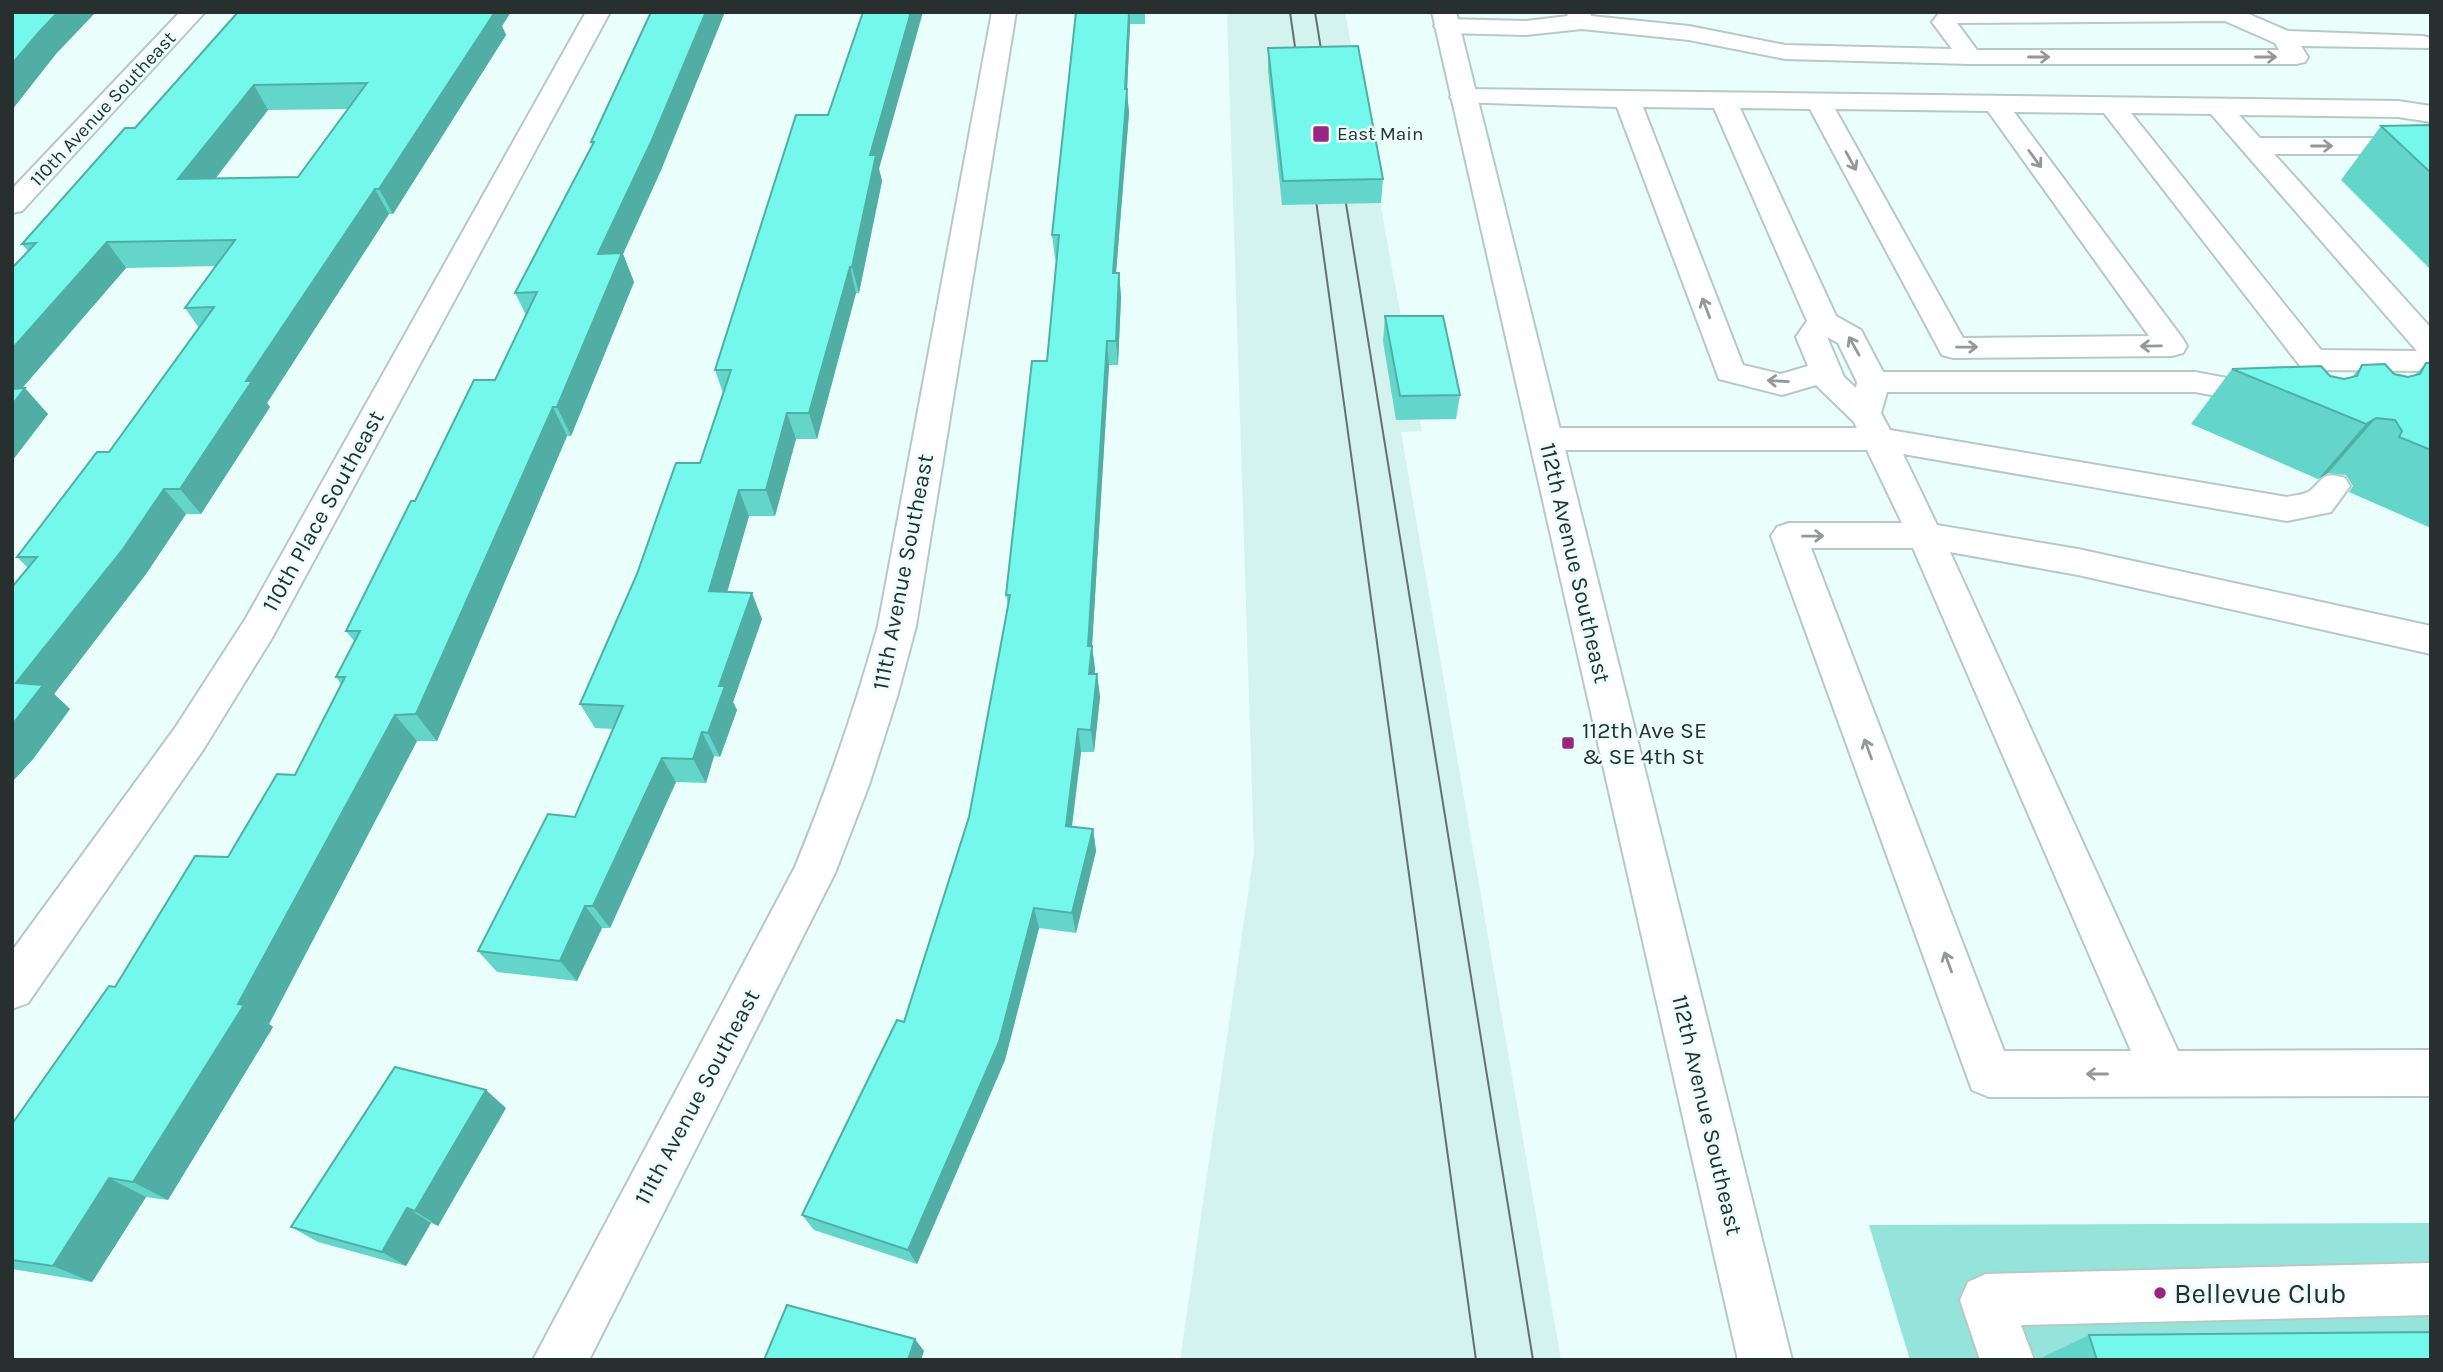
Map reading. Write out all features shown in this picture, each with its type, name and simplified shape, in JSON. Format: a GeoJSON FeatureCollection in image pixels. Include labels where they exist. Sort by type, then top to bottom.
{"type":"FeatureCollection","features":[{"type":"Feature","properties":{"kind":"street","name":"110th Avenue Southeast"},"geometry":{"type":"LineString","coordinates":[[12,205],[193,12]]}},
{"type":"Feature","properties":{"kind":"street","name":"110th Place Southeast"},"geometry":{"type":"LineString","coordinates":[[12,988],[189,739],[259,628],[598,12]]}},
{"type":"Feature","properties":{"kind":"street","name":"111th Avenue Southeast"},"geometry":{"type":"LineString","coordinates":[[561,1360],[814,873],[849,785],[874,710],[897,626],[1004,12]]}},
{"type":"Feature","properties":{"kind":"street"},"geometry":{"type":"LineString","coordinates":[[1970,57],[1944,22],[1949,16],[2226,13],[2284,38],[2427,45]]}},
{"type":"Feature","properties":{"kind":"street"},"geometry":{"type":"LineString","coordinates":[[1445,19],[1526,28],[1580,17],[1684,23],[1785,52],[1970,57],[2296,57],[2284,38]]}},
{"type":"Feature","properties":{"kind":"street"},"geometry":{"type":"LineString","coordinates":[[2381,18],[2427,45]]}},
{"type":"Feature","properties":{"kind":"street","name":"112th Avenue Southeast"},"geometry":{"type":"LineString","coordinates":[[1445,19],[1765,1360]]}},
{"type":"Feature","properties":{"kind":"street"},"geometry":{"type":"LineString","coordinates":[[1463,97],[2398,109],[2431,114]]}},
{"type":"Feature","properties":{"kind":"street"},"geometry":{"type":"LineString","coordinates":[[1627,98],[1730,372],[1782,384],[1825,371]]}},
{"type":"Feature","properties":{"kind":"street"},"geometry":{"type":"LineString","coordinates":[[1723,99],[1823,322],[1850,337],[1873,383],[1872,428]]}},
{"type":"Feature","properties":{"kind":"street"},"geometry":{"type":"LineString","coordinates":[[1818,101],[1953,348],[2172,346],[1995,103]]}},
{"type":"Feature","properties":{"kind":"street"},"geometry":{"type":"LineString","coordinates":[[2111,105],[2336,390]]}},
{"type":"Feature","properties":{"kind":"street"},"geometry":{"type":"LineString","coordinates":[[2218,107],[2431,347]]}},
{"type":"Feature","properties":{"kind":"street"},"geometry":{"type":"LineString","coordinates":[[2398,109],[2431,140]]}},
{"type":"Feature","properties":{"kind":"street"},"geometry":{"type":"LineString","coordinates":[[2254,146],[2431,146]]}},
{"type":"Feature","properties":{"kind":"street"},"geometry":{"type":"LineString","coordinates":[[1823,322],[1811,337],[1830,383],[1872,428],[1924,535],[2165,1074]]}},
{"type":"Feature","properties":{"kind":"street"},"geometry":{"type":"LineString","coordinates":[[2061,347],[2085,382]]}},
{"type":"Feature","properties":{"kind":"street"},"geometry":{"type":"LineString","coordinates":[[2312,360],[2431,361]]}},
{"type":"Feature","properties":{"kind":"street"},"geometry":{"type":"LineString","coordinates":[[1873,383],[2195,382],[2253,392],[2294,414]]}},
{"type":"Feature","properties":{"kind":"street"},"geometry":{"type":"LineString","coordinates":[[1546,439],[1872,428],[2287,509],[2319,503],[2333,486]]}},
{"type":"Feature","properties":{"kind":"street"},"geometry":{"type":"LineString","coordinates":[[2431,640],[2078,562],[1924,535],[1789,536],[1989,1074],[2431,1073]]}},
{"type":"Feature","properties":{"kind":"street"},"geometry":{"type":"LineString","coordinates":[[2007,1360],[1986,1300],[2431,1289]]}},
{"type":"Feature","properties":{"kind":"shaded area"},"geometry":{"type":"Polygon","coordinates":[[[1227,12],[1345,12],[1422,431],[1401,432],[1561,1360],[1180,1360],[1254,852],[1227,12]]]}},
{"type":"Feature","properties":{"kind":"shaded area","name":"Bellevue Club"},"geometry":{"type":"Polygon","coordinates":[[[2431,1223],[2431,1360],[1910,1360],[1869,1225],[2431,1223]]]}},
{"type":"Feature","properties":{"kind":"building"},"geometry":{"type":"Polygon","coordinates":[[[12,12],[58,12],[12,64],[12,12]]]}},
{"type":"Feature","properties":{"kind":"building"},"geometry":{"type":"Polygon","coordinates":[[[238,12],[495,12],[379,189],[375,189],[246,381],[252,381],[180,489],[164,489],[123,549],[16,683],[43,685],[12,725],[12,587],[37,557],[17,557],[97,452],[109,452],[214,307],[185,308],[235,240],[107,242],[12,349],[12,268],[36,243],[22,244],[125,128],[135,128],[238,12]],[[367,83],[254,85],[178,179],[298,177],[367,83]]]}},
{"type":"Feature","properties":{"kind":"building"},"geometry":{"type":"Polygon","coordinates":[[[651,12],[706,12],[652,140],[598,254],[622,253],[557,407],[553,407],[416,714],[395,715],[238,1004],[244,1005],[133,1182],[109,1178],[53,1266],[12,1260],[12,1124],[109,986],[115,987],[195,856],[228,857],[277,774],[295,775],[345,677],[336,677],[360,631],[346,631],[411,501],[415,501],[474,380],[495,380],[537,292],[515,293],[594,142],[591,142],[651,12]]]}},
{"type":"Feature","properties":{"kind":"building"},"geometry":{"type":"Polygon","coordinates":[[[863,12],[911,12],[870,155],[876,155],[852,267],[809,413],[787,413],[766,490],[739,490],[709,591],[752,593],[719,686],[725,686],[708,733],[702,732],[693,759],[662,758],[593,906],[585,906],[560,961],[478,951],[548,814],[575,817],[623,706],[580,704],[637,574],[676,463],[700,463],[731,370],[715,370],[796,115],[828,115],[863,12]]]}},
{"type":"Feature","properties":{"kind":"building"},"geometry":{"type":"Polygon","coordinates":[[[1076,12],[1129,12],[1127,89],[1113,273],[1119,273],[1116,341],[1107,341],[1088,646],[1092,646],[1089,674],[1097,674],[1091,730],[1078,729],[1066,826],[1093,829],[1072,913],[1034,908],[999,1042],[908,1250],[802,1215],[897,1020],[904,1022],[969,817],[1010,595],[1006,595],[1032,361],[1047,361],[1059,235],[1052,235],[1076,12]]]}},
{"type":"Feature","properties":{"kind":"building"},"geometry":{"type":"Polygon","coordinates":[[[1358,46],[1383,179],[1283,181],[1268,48],[1358,46]]]}},
{"type":"Feature","properties":{"kind":"building"},"geometry":{"type":"Polygon","coordinates":[[[2431,125],[2431,173],[2381,126],[2431,125]]]}},
{"type":"Feature","properties":{"kind":"building"},"geometry":{"type":"Polygon","coordinates":[[[1385,316],[1443,316],[1460,395],[1400,396],[1385,316]]]}},
{"type":"Feature","properties":{"kind":"building"},"geometry":{"type":"Polygon","coordinates":[[[2426,363],[2431,363],[2431,450],[2399,437],[2402,431],[2395,420],[2376,418],[2366,424],[2232,369],[2321,366],[2330,376],[2344,379],[2357,376],[2362,365],[2385,364],[2394,374],[2408,377],[2420,374],[2426,363]]]}},
{"type":"Feature","properties":{"kind":"building"},"geometry":{"type":"Polygon","coordinates":[[[25,388],[12,405],[12,389],[25,388]]]}},
{"type":"Feature","properties":{"kind":"building"},"geometry":{"type":"Polygon","coordinates":[[[395,1067],[486,1090],[415,1211],[407,1208],[382,1252],[291,1227],[395,1067]]]}},
{"type":"Feature","properties":{"kind":"building"},"geometry":{"type":"Polygon","coordinates":[[[787,1305],[915,1339],[908,1360],[764,1360],[787,1305]]]}},
{"type":"Feature","properties":{"kind":"building"},"geometry":{"type":"Polygon","coordinates":[[[2431,1332],[2431,1360],[2097,1360],[2089,1335],[2431,1332]]]}},
{"type":"Feature","properties":{"kind":"tram line"},"geometry":{"type":"LineString","coordinates":[[1290,12],[1298,68]]}},
{"type":"Feature","properties":{"kind":"tram line"},"geometry":{"type":"LineString","coordinates":[[1315,12],[1324,68]]}},
{"type":"Feature","properties":{"kind":"tram line"},"geometry":{"type":"LineString","coordinates":[[1343,185],[1533,1360]]}},
{"type":"Feature","properties":{"kind":"tram line"},"geometry":{"type":"LineString","coordinates":[[1314,186],[1476,1360]]}},
{"type":"Feature","properties":{"kind":"place","name":"East Main"},"geometry":{"type":"Point","coordinates":[1321,134]}},
{"type":"Feature","properties":{"kind":"place","name":"112th Ave SE & SE 4th St"},"geometry":{"type":"Point","coordinates":[1568,743]}},
{"type":"Feature","properties":{"kind":"place","name":"Bellevue Club"},"geometry":{"type":"Point","coordinates":[2160,1293]}}]}
